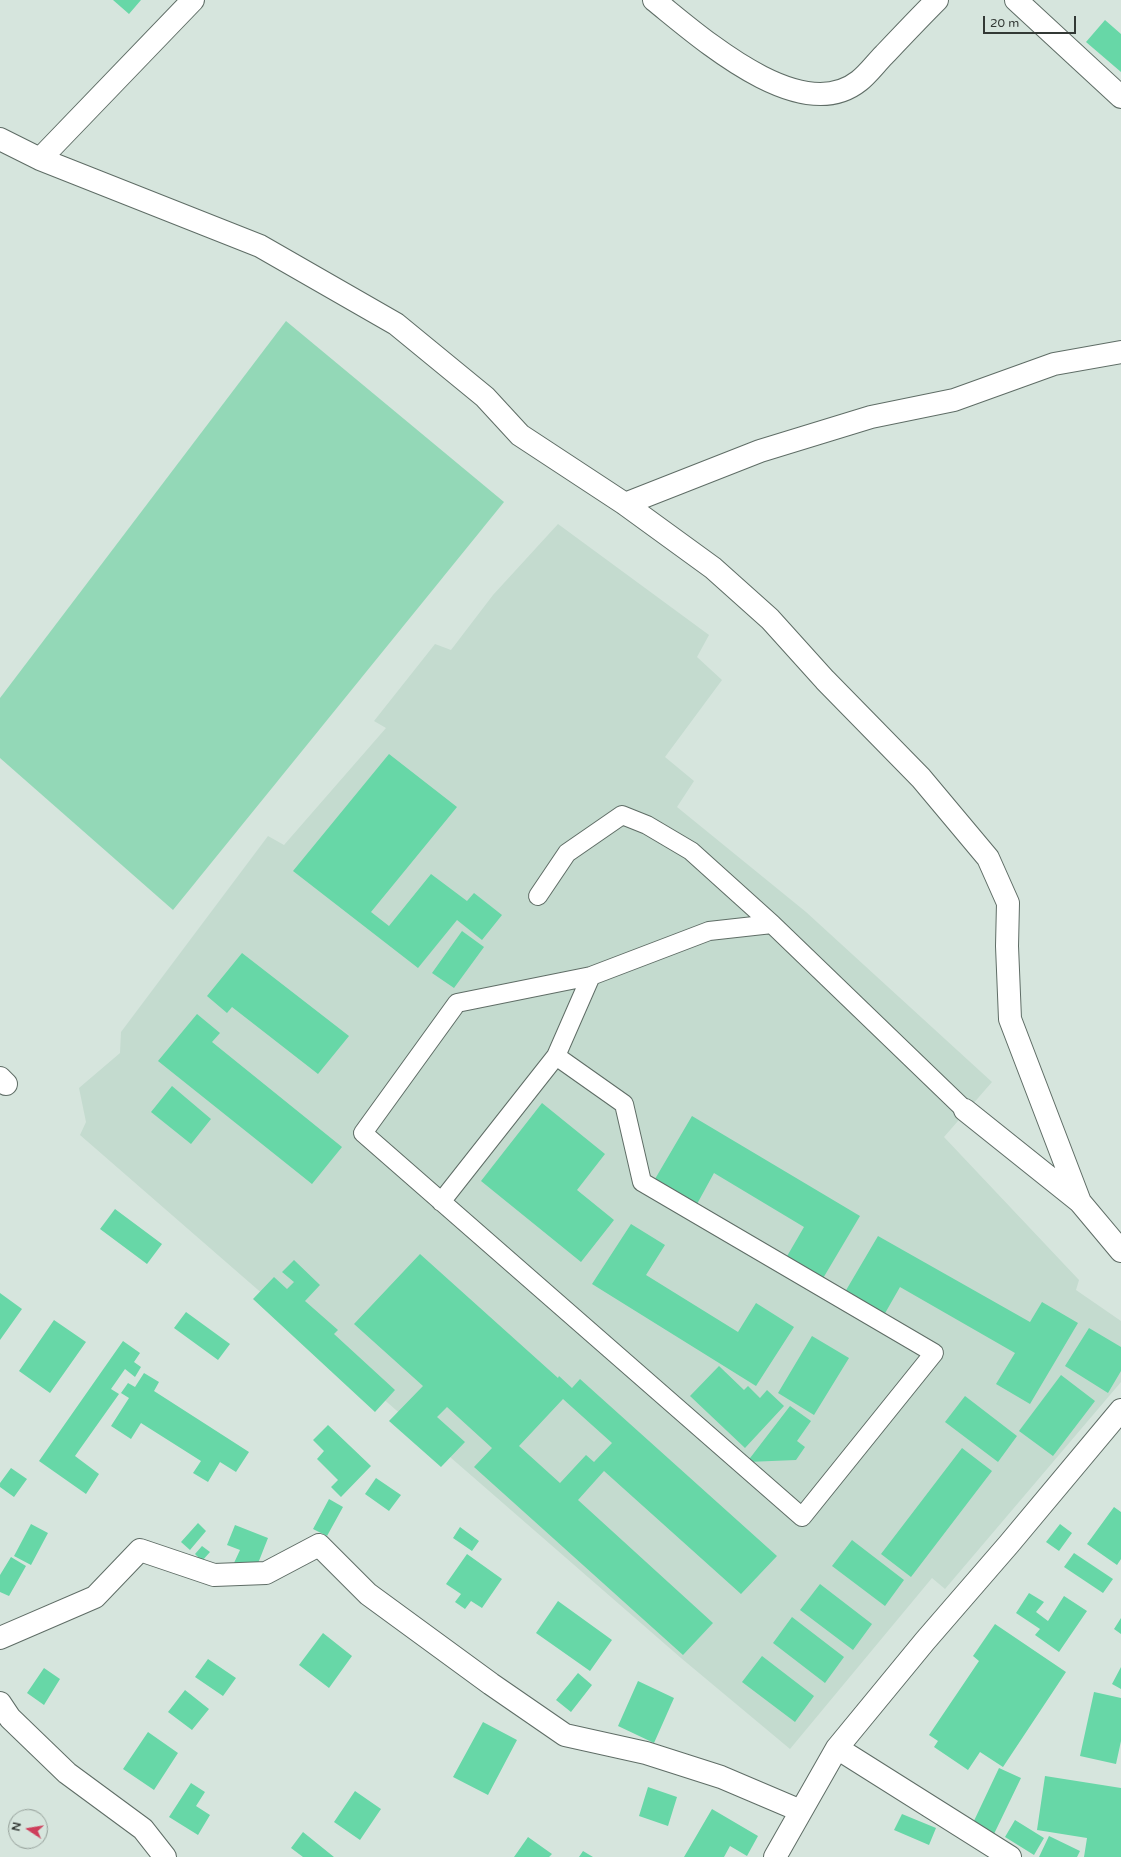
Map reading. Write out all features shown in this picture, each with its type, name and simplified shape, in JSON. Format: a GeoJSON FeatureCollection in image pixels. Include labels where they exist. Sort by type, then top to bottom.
{"type":"FeatureCollection","features":[{"type":"Feature","properties":{"kind":"street"},"geometry":{"type":"LineString","coordinates":[[40,159],[193,0]]}},
{"type":"Feature","properties":{"kind":"street"},"geometry":{"type":"LineString","coordinates":[[654,0],[710,45],[750,72],[778,86],[814,93],[838,92],[859,82],[937,0]]}},
{"type":"Feature","properties":{"kind":"street"},"geometry":{"type":"LineString","coordinates":[[1016,0],[1121,97]]}},
{"type":"Feature","properties":{"kind":"street"},"geometry":{"type":"LineString","coordinates":[[0,139],[40,159],[260,246],[396,324],[485,397],[520,435],[625,504],[713,568],[770,618],[825,680],[921,778],[988,858],[1008,903],[1007,946],[1010,1019],[1080,1202]]}},
{"type":"Feature","properties":{"kind":"street"},"geometry":{"type":"LineString","coordinates":[[625,504],[706,471],[775,446],[871,417],[954,400],[1054,364],[1121,352]]}},
{"type":"Feature","properties":{"kind":"street"},"geometry":{"type":"LineString","coordinates":[[965,1110],[1080,1202],[1121,1251]]}},
{"type":"Feature","properties":{"kind":"street"},"geometry":{"type":"LineString","coordinates":[[775,1857],[800,1810],[837,1748],[925,1641],[1009,1544],[1121,1410]]}},
{"type":"Feature","properties":{"kind":"street"},"geometry":{"type":"LineString","coordinates":[[0,1638],[95,1597],[140,1550],[214,1576],[266,1572],[319,1545],[368,1594],[491,1684],[565,1735],[646,1753],[721,1777],[800,1810]]}},
{"type":"Feature","properties":{"kind":"street"},"geometry":{"type":"LineString","coordinates":[[0,1703],[10,1718],[67,1773],[143,1829],[165,1857]]}},
{"type":"Feature","properties":{"kind":"street"},"geometry":{"type":"LineString","coordinates":[[837,1748],[1010,1857]]}},
{"type":"Feature","properties":{"kind":"lane"},"geometry":{"type":"LineString","coordinates":[[538,896],[567,853],[622,815],[648,825],[691,851],[772,924],[965,1110]]}},
{"type":"Feature","properties":{"kind":"lane"},"geometry":{"type":"LineString","coordinates":[[556,1056],[624,1104],[642,1182],[934,1353],[802,1518],[363,1134],[457,1002],[591,976],[709,931],[772,924]]}},
{"type":"Feature","properties":{"kind":"lane"},"geometry":{"type":"LineString","coordinates":[[441,1202],[556,1056],[591,976]]}},
{"type":"Feature","properties":{"kind":"shaded area"},"geometry":{"type":"Polygon","coordinates":[[[558,524],[709,635],[697,657],[722,680],[665,757],[694,781],[677,807],[806,912],[992,1082],[944,1137],[1079,1280],[1076,1290],[1121,1321],[1121,1382],[945,1589],[932,1578],[790,1749],[681,1658],[80,1135],[86,1122],[79,1088],[120,1053],[121,1032],[268,836],[284,845],[386,728],[374,721],[435,644],[451,650],[493,595],[558,524]]]}},
{"type":"Feature","properties":{"kind":"green space"},"geometry":{"type":"Polygon","coordinates":[[[286,321],[504,502],[173,910],[0,758],[0,698],[286,321]]]}},
{"type":"Feature","properties":{"kind":"building"},"geometry":{"type":"Polygon","coordinates":[[[113,0],[141,0],[129,14],[113,0]]]}},
{"type":"Feature","properties":{"kind":"building"},"geometry":{"type":"Polygon","coordinates":[[[1105,20],[1121,34],[1121,72],[1086,42],[1105,20]]]}},
{"type":"Feature","properties":{"kind":"building"},"geometry":{"type":"Polygon","coordinates":[[[389,754],[457,807],[371,912],[389,926],[431,874],[467,901],[474,893],[502,915],[482,940],[457,920],[418,968],[293,871],[389,754]]]}},
{"type":"Feature","properties":{"kind":"building"},"geometry":{"type":"Polygon","coordinates":[[[462,931],[484,947],[454,988],[432,973],[462,931]]]}},
{"type":"Feature","properties":{"kind":"building"},"geometry":{"type":"Polygon","coordinates":[[[242,953],[349,1036],[318,1074],[232,1007],[227,1013],[207,996],[242,953]]]}},
{"type":"Feature","properties":{"kind":"building"},"geometry":{"type":"Polygon","coordinates":[[[197,1014],[220,1033],[212,1042],[342,1147],[312,1184],[158,1061],[197,1014]]]}},
{"type":"Feature","properties":{"kind":"building"},"geometry":{"type":"Polygon","coordinates":[[[172,1086],[211,1119],[191,1144],[151,1112],[172,1086]]]}},
{"type":"Feature","properties":{"kind":"building"},"geometry":{"type":"Polygon","coordinates":[[[542,1103],[605,1154],[577,1190],[614,1220],[581,1262],[481,1181],[542,1103]]]}},
{"type":"Feature","properties":{"kind":"building"},"geometry":{"type":"Polygon","coordinates":[[[692,1116],[860,1216],[822,1280],[786,1258],[804,1227],[714,1173],[697,1204],[655,1179],[692,1116]]]}},
{"type":"Feature","properties":{"kind":"building"},"geometry":{"type":"Polygon","coordinates":[[[115,1209],[162,1244],[147,1264],[100,1229],[115,1209]]]}},
{"type":"Feature","properties":{"kind":"building"},"geometry":{"type":"Polygon","coordinates":[[[631,1224],[665,1245],[646,1275],[738,1332],[756,1303],[794,1327],[756,1386],[592,1284],[631,1224]]]}},
{"type":"Feature","properties":{"kind":"building"},"geometry":{"type":"Polygon","coordinates":[[[878,1236],[1030,1322],[1042,1302],[1078,1323],[1030,1404],[996,1384],[1015,1353],[900,1287],[884,1315],[845,1292],[878,1236]]]}},
{"type":"Feature","properties":{"kind":"building"},"geometry":{"type":"Polygon","coordinates":[[[420,1254],[558,1378],[559,1376],[572,1388],[580,1379],[777,1556],[741,1594],[604,1471],[578,1500],[713,1623],[683,1655],[474,1467],[492,1448],[447,1407],[437,1417],[465,1442],[441,1467],[389,1421],[423,1386],[354,1324],[420,1254]],[[563,1399],[519,1446],[560,1483],[586,1455],[594,1462],[612,1443],[563,1399]]]}},
{"type":"Feature","properties":{"kind":"building"},"geometry":{"type":"Polygon","coordinates":[[[294,1260],[320,1285],[305,1301],[338,1330],[334,1334],[395,1390],[375,1412],[253,1299],[274,1277],[287,1289],[294,1282],[282,1272],[294,1260]]]}},
{"type":"Feature","properties":{"kind":"building"},"geometry":{"type":"Polygon","coordinates":[[[0,1293],[22,1309],[0,1340],[0,1293]]]}},
{"type":"Feature","properties":{"kind":"building"},"geometry":{"type":"Polygon","coordinates":[[[186,1312],[230,1344],[218,1360],[174,1328],[186,1312]]]}},
{"type":"Feature","properties":{"kind":"building"},"geometry":{"type":"Polygon","coordinates":[[[54,1320],[86,1342],[50,1393],[19,1371],[54,1320]]]}},
{"type":"Feature","properties":{"kind":"building"},"geometry":{"type":"Polygon","coordinates":[[[1089,1328],[1121,1347],[1121,1371],[1108,1393],[1065,1366],[1089,1328]]]}},
{"type":"Feature","properties":{"kind":"building"},"geometry":{"type":"Polygon","coordinates":[[[812,1336],[849,1358],[814,1415],[778,1393],[812,1336]]]}},
{"type":"Feature","properties":{"kind":"building"},"geometry":{"type":"Polygon","coordinates":[[[123,1341],[140,1353],[134,1362],[141,1367],[135,1377],[125,1369],[111,1389],[119,1394],[75,1456],[99,1474],[86,1494],[39,1461],[123,1341]]]}},
{"type":"Feature","properties":{"kind":"building"},"geometry":{"type":"Polygon","coordinates":[[[719,1366],[744,1390],[748,1386],[760,1398],[767,1390],[784,1406],[745,1448],[690,1396],[719,1366]]]}},
{"type":"Feature","properties":{"kind":"building"},"geometry":{"type":"Polygon","coordinates":[[[144,1373],[159,1382],[154,1391],[249,1452],[236,1472],[220,1462],[208,1482],[193,1473],[201,1461],[141,1423],[131,1439],[111,1426],[129,1398],[121,1393],[128,1383],[135,1387],[144,1373]]]}},
{"type":"Feature","properties":{"kind":"building"},"geometry":{"type":"Polygon","coordinates":[[[1061,1375],[1095,1401],[1053,1456],[1019,1431],[1061,1375]]]}},
{"type":"Feature","properties":{"kind":"building"},"geometry":{"type":"Polygon","coordinates":[[[965,1396],[1017,1436],[998,1462],[945,1422],[965,1396]]]}},
{"type":"Feature","properties":{"kind":"building"},"geometry":{"type":"Polygon","coordinates":[[[790,1406],[811,1421],[797,1441],[805,1447],[796,1460],[747,1462],[790,1406]]]}},
{"type":"Feature","properties":{"kind":"building"},"geometry":{"type":"Polygon","coordinates":[[[328,1425],[371,1466],[341,1497],[331,1487],[338,1480],[317,1459],[324,1451],[313,1440],[328,1425]]]}},
{"type":"Feature","properties":{"kind":"building"},"geometry":{"type":"Polygon","coordinates":[[[962,1448],[992,1471],[911,1577],[881,1554],[962,1448]]]}},
{"type":"Feature","properties":{"kind":"building"},"geometry":{"type":"Polygon","coordinates":[[[11,1468],[27,1479],[14,1497],[0,1487],[0,1483],[11,1468]]]}},
{"type":"Feature","properties":{"kind":"building"},"geometry":{"type":"Polygon","coordinates":[[[376,1478],[401,1495],[389,1511],[365,1494],[376,1478]]]}},
{"type":"Feature","properties":{"kind":"building"},"geometry":{"type":"Polygon","coordinates":[[[329,1499],[343,1507],[327,1536],[313,1529],[329,1499]]]}},
{"type":"Feature","properties":{"kind":"building"},"geometry":{"type":"Polygon","coordinates":[[[1114,1507],[1121,1512],[1121,1559],[1117,1565],[1087,1544],[1114,1507]]]}},
{"type":"Feature","properties":{"kind":"building"},"geometry":{"type":"Polygon","coordinates":[[[198,1523],[206,1531],[190,1550],[181,1542],[198,1523]]]}},
{"type":"Feature","properties":{"kind":"building"},"geometry":{"type":"Polygon","coordinates":[[[31,1524],[48,1533],[31,1565],[14,1556],[31,1524]]]}},
{"type":"Feature","properties":{"kind":"building"},"geometry":{"type":"Polygon","coordinates":[[[1060,1524],[1072,1533],[1059,1551],[1046,1542],[1060,1524]]]}},
{"type":"Feature","properties":{"kind":"building"},"geometry":{"type":"Polygon","coordinates":[[[235,1525],[268,1538],[255,1571],[234,1563],[240,1550],[227,1545],[235,1525]]]}},
{"type":"Feature","properties":{"kind":"building"},"geometry":{"type":"Polygon","coordinates":[[[460,1527],[479,1541],[472,1551],[453,1538],[460,1527]]]}},
{"type":"Feature","properties":{"kind":"building"},"geometry":{"type":"Polygon","coordinates":[[[852,1540],[904,1580],[885,1606],[832,1566],[852,1540]]]}},
{"type":"Feature","properties":{"kind":"building"},"geometry":{"type":"Polygon","coordinates":[[[202,1546],[210,1552],[202,1561],[195,1554],[202,1546]]]}},
{"type":"Feature","properties":{"kind":"building"},"geometry":{"type":"Polygon","coordinates":[[[1074,1553],[1113,1579],[1103,1593],[1064,1567],[1074,1553]]]}},
{"type":"Feature","properties":{"kind":"building"},"geometry":{"type":"Polygon","coordinates":[[[467,1554],[502,1579],[482,1608],[471,1601],[465,1609],[455,1602],[461,1594],[446,1584],[467,1554]]]}},
{"type":"Feature","properties":{"kind":"building"},"geometry":{"type":"Polygon","coordinates":[[[11,1557],[26,1566],[9,1596],[0,1592],[0,1575],[11,1557]]]}},
{"type":"Feature","properties":{"kind":"building"},"geometry":{"type":"Polygon","coordinates":[[[820,1584],[872,1624],[853,1650],[800,1610],[820,1584]]]}},
{"type":"Feature","properties":{"kind":"building"},"geometry":{"type":"Polygon","coordinates":[[[1029,1593],[1044,1602],[1036,1612],[1048,1621],[1064,1596],[1087,1611],[1059,1652],[1035,1635],[1040,1629],[1016,1613],[1029,1593]]]}},
{"type":"Feature","properties":{"kind":"building"},"geometry":{"type":"Polygon","coordinates":[[[558,1601],[612,1640],[590,1671],[536,1633],[558,1601]]]}},
{"type":"Feature","properties":{"kind":"building"},"geometry":{"type":"Polygon","coordinates":[[[792,1617],[844,1657],[825,1683],[773,1643],[792,1617]]]}},
{"type":"Feature","properties":{"kind":"building"},"geometry":{"type":"Polygon","coordinates":[[[1121,1618],[1121,1634],[1114,1629],[1121,1618]]]}},
{"type":"Feature","properties":{"kind":"building"},"geometry":{"type":"Polygon","coordinates":[[[995,1624],[1066,1672],[1003,1767],[980,1752],[968,1770],[934,1747],[938,1741],[929,1735],[979,1661],[973,1656],[995,1624]]]}},
{"type":"Feature","properties":{"kind":"building"},"geometry":{"type":"Polygon","coordinates":[[[323,1633],[352,1656],[329,1688],[299,1665],[323,1633]]]}},
{"type":"Feature","properties":{"kind":"building"},"geometry":{"type":"Polygon","coordinates":[[[762,1656],[814,1696],[795,1722],[742,1682],[762,1656]]]}},
{"type":"Feature","properties":{"kind":"building"},"geometry":{"type":"Polygon","coordinates":[[[208,1659],[236,1678],[223,1696],[195,1677],[208,1659]]]}},
{"type":"Feature","properties":{"kind":"building"},"geometry":{"type":"Polygon","coordinates":[[[1121,1667],[1121,1689],[1112,1684],[1121,1667]]]}},
{"type":"Feature","properties":{"kind":"building"},"geometry":{"type":"Polygon","coordinates":[[[44,1668],[60,1679],[44,1705],[27,1693],[44,1668]]]}},
{"type":"Feature","properties":{"kind":"building"},"geometry":{"type":"Polygon","coordinates":[[[578,1673],[592,1685],[571,1712],[556,1700],[578,1673]]]}},
{"type":"Feature","properties":{"kind":"building"},"geometry":{"type":"Polygon","coordinates":[[[638,1681],[674,1698],[654,1743],[618,1726],[638,1681]]]}},
{"type":"Feature","properties":{"kind":"building"},"geometry":{"type":"Polygon","coordinates":[[[185,1690],[209,1709],[192,1730],[168,1712],[185,1690]]]}},
{"type":"Feature","properties":{"kind":"building"},"geometry":{"type":"Polygon","coordinates":[[[1094,1692],[1121,1698],[1121,1741],[1116,1764],[1080,1756],[1094,1692]]]}},
{"type":"Feature","properties":{"kind":"building"},"geometry":{"type":"Polygon","coordinates":[[[483,1722],[517,1740],[488,1795],[453,1777],[483,1722]]]}},
{"type":"Feature","properties":{"kind":"building"},"geometry":{"type":"Polygon","coordinates":[[[148,1732],[178,1753],[154,1790],[123,1769],[148,1732]]]}},
{"type":"Feature","properties":{"kind":"building"},"geometry":{"type":"Polygon","coordinates":[[[999,1768],[1021,1778],[993,1836],[972,1825],[999,1768]]]}},
{"type":"Feature","properties":{"kind":"building"},"geometry":{"type":"Polygon","coordinates":[[[1045,1776],[1121,1788],[1121,1857],[1084,1857],[1087,1838],[1037,1830],[1045,1776]]]}},
{"type":"Feature","properties":{"kind":"building"},"geometry":{"type":"Polygon","coordinates":[[[191,1783],[205,1792],[196,1806],[210,1815],[198,1835],[169,1817],[191,1783]]]}},
{"type":"Feature","properties":{"kind":"building"},"geometry":{"type":"Polygon","coordinates":[[[648,1787],[677,1797],[668,1826],[639,1816],[648,1787]]]}},
{"type":"Feature","properties":{"kind":"building"},"geometry":{"type":"Polygon","coordinates":[[[355,1791],[381,1809],[360,1840],[334,1822],[355,1791]]]}},
{"type":"Feature","properties":{"kind":"building"},"geometry":{"type":"Polygon","coordinates":[[[712,1809],[758,1836],[747,1856],[730,1846],[724,1857],[684,1857],[712,1809]]]}},
{"type":"Feature","properties":{"kind":"building"},"geometry":{"type":"Polygon","coordinates":[[[902,1814],[936,1828],[929,1845],[894,1830],[902,1814]]]}},
{"type":"Feature","properties":{"kind":"building"},"geometry":{"type":"Polygon","coordinates":[[[1015,1820],[1044,1838],[1034,1855],[1005,1837],[1015,1820]]]}},
{"type":"Feature","properties":{"kind":"building"},"geometry":{"type":"Polygon","coordinates":[[[303,1832],[334,1857],[303,1857],[291,1848],[303,1832]]]}},
{"type":"Feature","properties":{"kind":"building"},"geometry":{"type":"Polygon","coordinates":[[[1049,1836],[1080,1851],[1077,1857],[1039,1857],[1049,1836]]]}},
{"type":"Feature","properties":{"kind":"building"},"geometry":{"type":"Polygon","coordinates":[[[528,1837],[552,1854],[549,1857],[514,1857],[528,1837]]]}},
{"type":"Feature","properties":{"kind":"building"},"geometry":{"type":"Polygon","coordinates":[[[583,1851],[593,1857],[579,1857],[583,1851]]]}}]}
